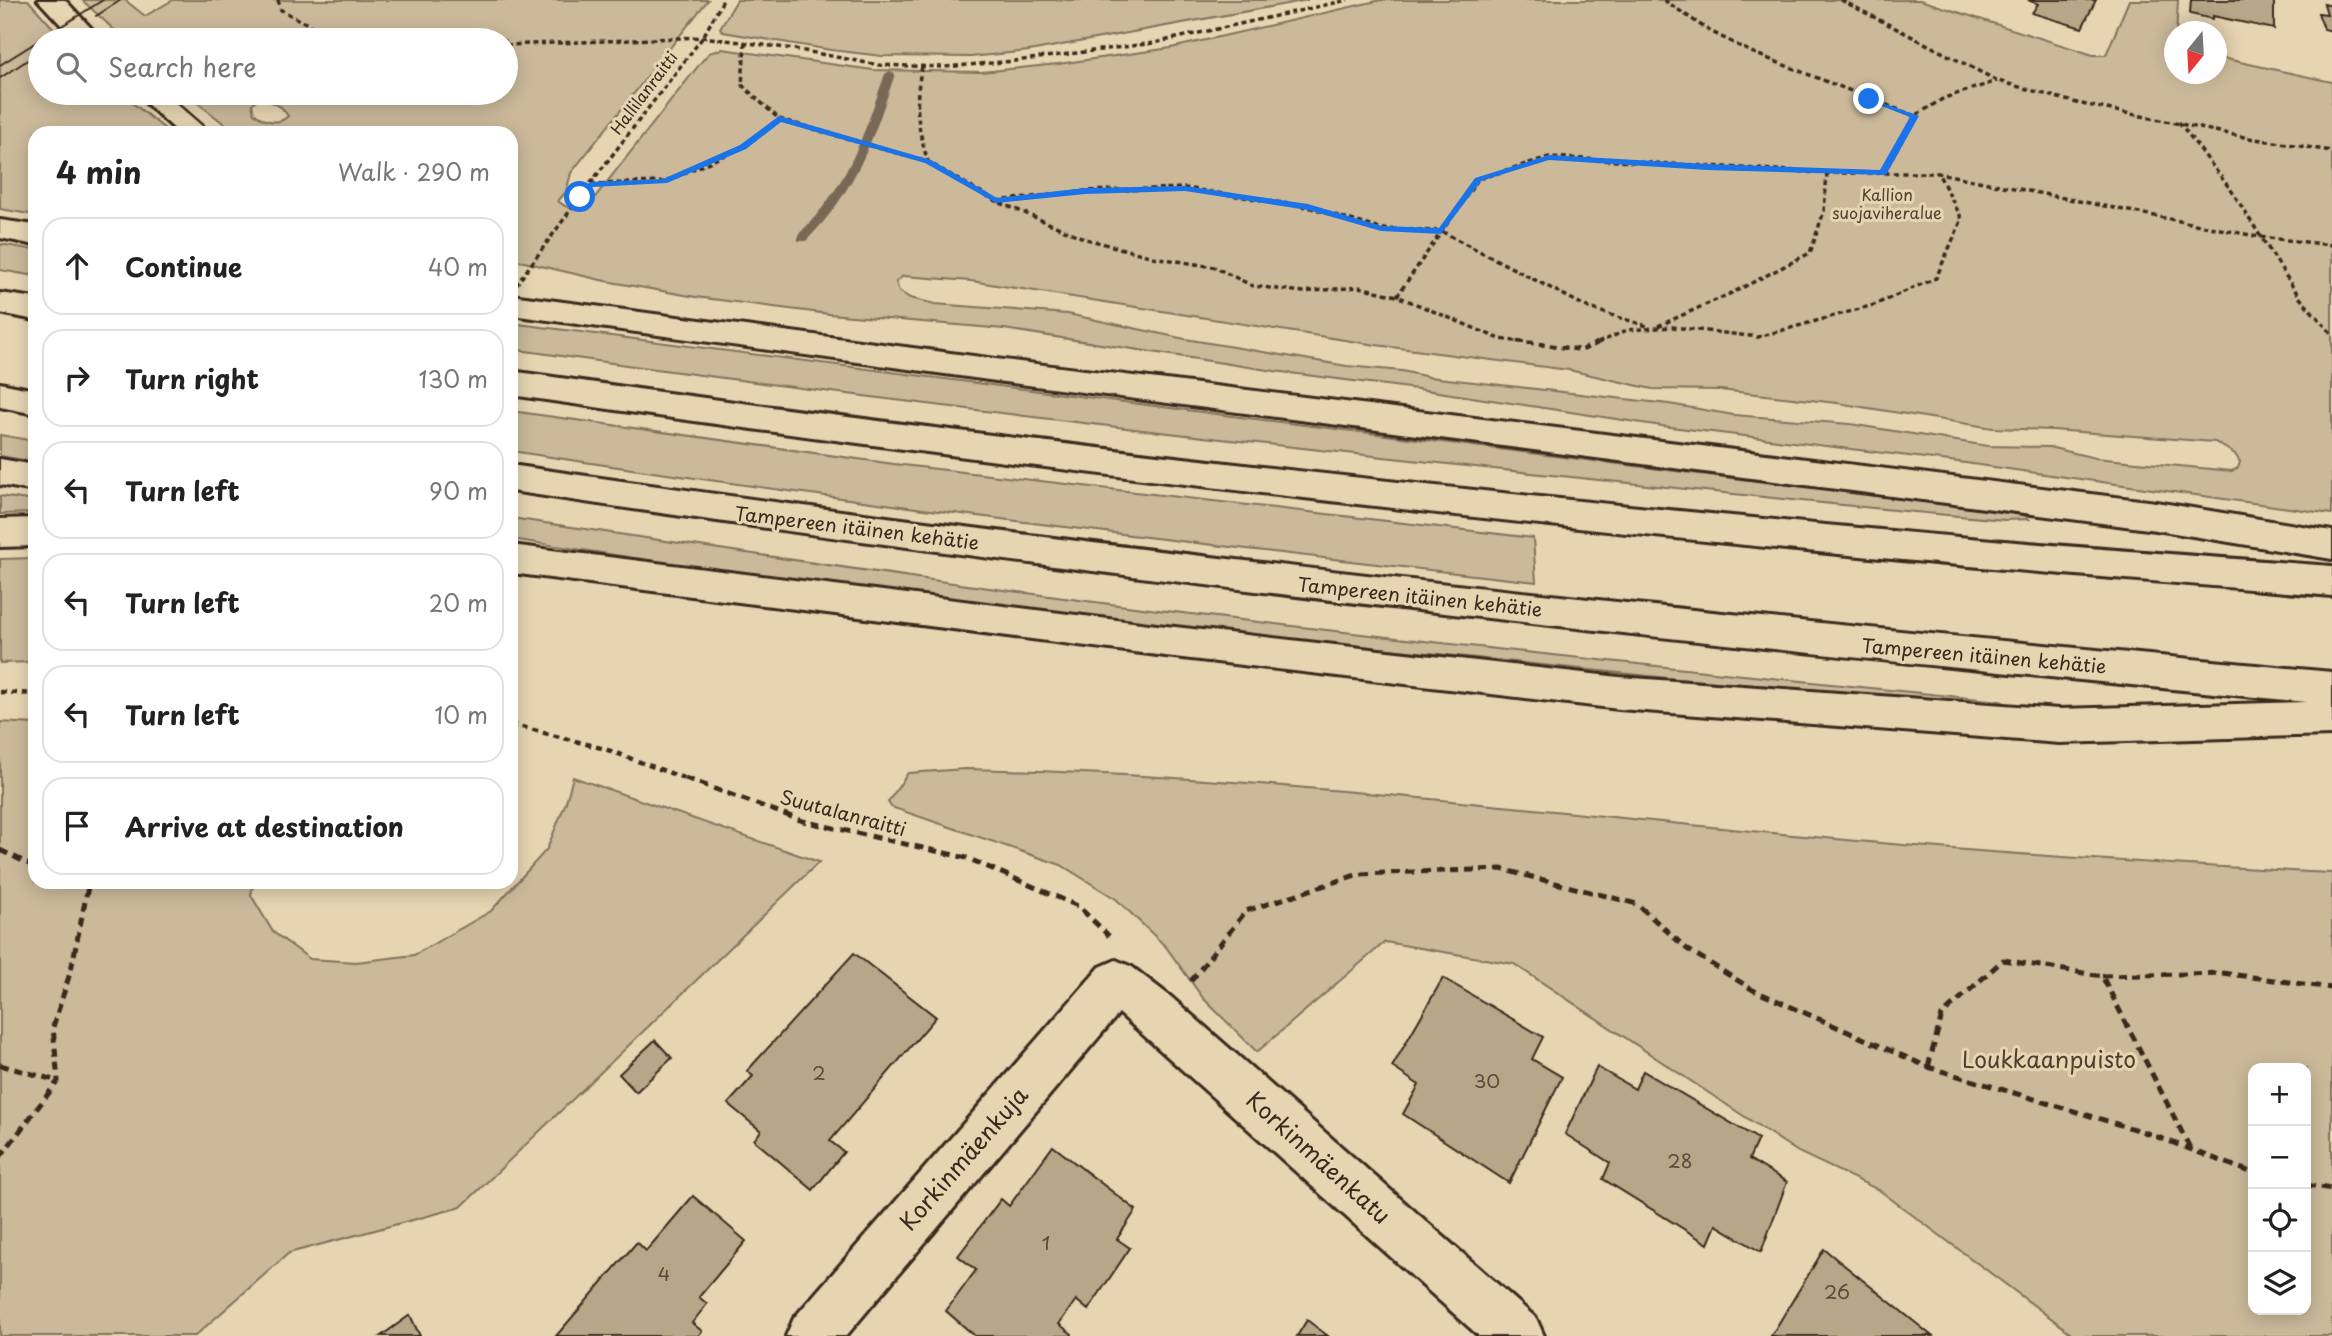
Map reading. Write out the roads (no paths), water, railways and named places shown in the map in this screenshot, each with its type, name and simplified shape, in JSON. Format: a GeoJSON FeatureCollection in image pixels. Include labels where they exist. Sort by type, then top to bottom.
{"type":"FeatureCollection","features":[{"type":"Feature","properties":{"kind":"main road"},"geometry":{"type":"LineString","coordinates":[[51,0],[78,28]]}},
{"type":"Feature","properties":{"kind":"main road"},"geometry":{"type":"LineString","coordinates":[[162,105],[188,126]]}},
{"type":"Feature","properties":{"kind":"main road"},"geometry":{"type":"LineString","coordinates":[[0,229],[28,234]]}},
{"type":"Feature","properties":{"kind":"main road"},"geometry":{"type":"LineString","coordinates":[[518,281],[704,332]]}},
{"type":"Feature","properties":{"kind":"main road"},"geometry":{"type":"LineString","coordinates":[[0,303],[28,308]]}},
{"type":"Feature","properties":{"kind":"main road"},"geometry":{"type":"LineString","coordinates":[[518,306],[704,332],[2156,516],[2332,545]]}},
{"type":"Feature","properties":{"kind":"main road"},"geometry":{"type":"LineString","coordinates":[[518,384],[753,419],[1279,482],[1831,540],[2332,581]]}},
{"type":"Feature","properties":{"kind":"main road"},"geometry":{"type":"LineString","coordinates":[[0,396],[28,401]]}},
{"type":"Feature","properties":{"kind":"main road"},"geometry":{"type":"LineString","coordinates":[[0,472],[28,477]]}},
{"type":"Feature","properties":{"kind":"main road","name":"Tampereen itäinen kehätie"},"geometry":{"type":"LineString","coordinates":[[518,479],[700,508],[1261,580],[1887,647],[2332,688]]}},
{"type":"Feature","properties":{"kind":"main road"},"geometry":{"type":"LineString","coordinates":[[0,533],[28,532]]}},
{"type":"Feature","properties":{"kind":"main road"},"geometry":{"type":"LineString","coordinates":[[518,560],[1130,636],[1619,693],[2059,726],[2332,718]]}},
{"type":"Feature","properties":{"kind":"main road","name":"Korkinmäenkatu"},"geometry":{"type":"LineString","coordinates":[[1116,982],[1155,1013],[1518,1336]]}},
{"type":"Feature","properties":{"kind":"main road","name":"Korkinmäenkuja"},"geometry":{"type":"LineString","coordinates":[[812,1336],[1116,982]]}},
{"type":"Feature","properties":{"kind":"waterway"},"geometry":{"type":"LineString","coordinates":[[802,238],[820,220],[848,182],[866,142],[890,74]]}},
{"type":"Feature","properties":{"kind":"tram line"},"geometry":{"type":"LineString","coordinates":[[59,28],[103,0]]}},
{"type":"Feature","properties":{"kind":"tram line"},"geometry":{"type":"LineString","coordinates":[[96,16],[121,0]]}},
{"type":"Feature","properties":{"kind":"tram line"},"geometry":{"type":"LineString","coordinates":[[0,65],[28,47]]}},
{"type":"Feature","properties":{"kind":"tram line"},"geometry":{"type":"LineString","coordinates":[[0,78],[28,60]]}},
{"type":"Feature","properties":{"kind":"park label","name":"Kallion suojaviheralue"},"geometry":{"type":"Point","coordinates":[1887,204]}},
{"type":"Feature","properties":{"kind":"park label","name":"Loukkaanpuisto"},"geometry":{"type":"Point","coordinates":[2049,1060]}}]}
